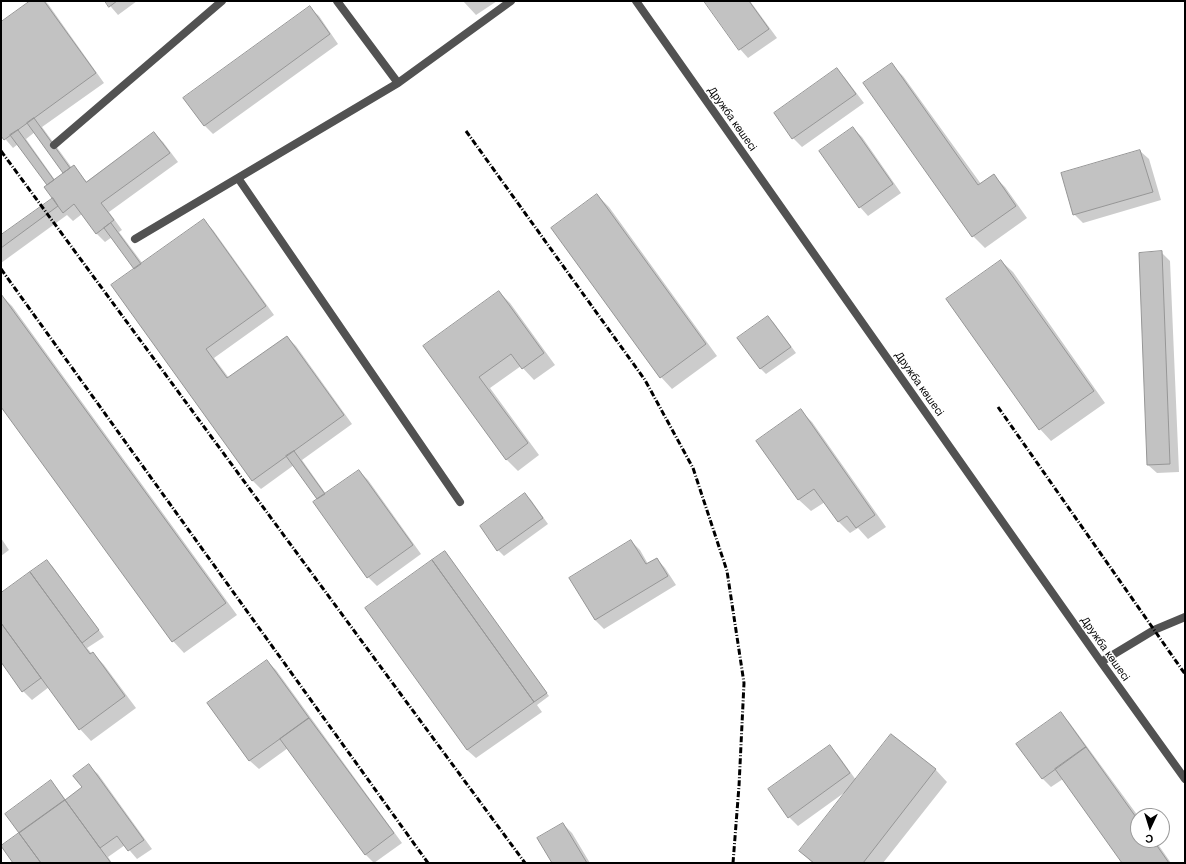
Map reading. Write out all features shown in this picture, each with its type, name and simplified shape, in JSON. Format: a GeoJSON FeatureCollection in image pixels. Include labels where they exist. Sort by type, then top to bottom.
{"type":"FeatureCollection","features":[{"type":"Feature","properties":{"kind":"street"},"geometry":{"type":"LineString","coordinates":[[54,145],[222,1]]}},
{"type":"Feature","properties":{"kind":"street"},"geometry":{"type":"LineString","coordinates":[[337,1],[398,83]]}},
{"type":"Feature","properties":{"kind":"street"},"geometry":{"type":"LineString","coordinates":[[136,239],[398,83],[511,1]]}},
{"type":"Feature","properties":{"kind":"street","name":"Дружба көшесі"},"geometry":{"type":"LineString","coordinates":[[636,1],[1185,779]]}},
{"type":"Feature","properties":{"kind":"street"},"geometry":{"type":"LineString","coordinates":[[238,178],[460,502]]}},
{"type":"Feature","properties":{"kind":"street"},"geometry":{"type":"LineString","coordinates":[[1101,662],[1154,630],[1185,617]]}},
{"type":"Feature","properties":{"kind":"building"},"geometry":{"type":"Polygon","coordinates":[[[30,1],[44,1],[96,73],[4,140],[1,136],[1,22],[30,1]]]}},
{"type":"Feature","properties":{"kind":"building"},"geometry":{"type":"Polygon","coordinates":[[[105,1],[117,1],[109,7],[105,1]]]}},
{"type":"Feature","properties":{"kind":"building"},"geometry":{"type":"Polygon","coordinates":[[[704,1],[749,1],[769,29],[739,50],[704,1]]]}},
{"type":"Feature","properties":{"kind":"building"},"geometry":{"type":"Polygon","coordinates":[[[310,6],[330,34],[204,126],[183,98],[310,6]]]}},
{"type":"Feature","properties":{"kind":"building"},"geometry":{"type":"Polygon","coordinates":[[[892,63],[978,185],[994,174],[1016,206],[972,237],[863,83],[892,63]]]}},
{"type":"Feature","properties":{"kind":"building"},"geometry":{"type":"Polygon","coordinates":[[[837,68],[856,94],[792,139],[774,113],[837,68]]]}},
{"type":"Feature","properties":{"kind":"building"},"geometry":{"type":"Polygon","coordinates":[[[34,118],[70,168],[63,173],[27,123],[34,118]]]}},
{"type":"Feature","properties":{"kind":"building"},"geometry":{"type":"Polygon","coordinates":[[[853,127],[893,184],[859,208],[819,151],[853,127]]]}},
{"type":"Feature","properties":{"kind":"building"},"geometry":{"type":"Polygon","coordinates":[[[18,130],[54,180],[47,185],[10,135],[18,130]]]}},
{"type":"Feature","properties":{"kind":"building"},"geometry":{"type":"Polygon","coordinates":[[[154,132],[170,153],[101,203],[114,220],[96,234],[74,204],[63,213],[44,187],[74,165],[86,182],[154,132]]]}},
{"type":"Feature","properties":{"kind":"building"},"geometry":{"type":"Polygon","coordinates":[[[1140,150],[1153,192],[1073,215],[1061,173],[1140,150]]]}},
{"type":"Feature","properties":{"kind":"building"},"geometry":{"type":"Polygon","coordinates":[[[597,194],[706,344],[660,378],[551,228],[597,194]]]}},
{"type":"Feature","properties":{"kind":"building"},"geometry":{"type":"Polygon","coordinates":[[[53,198],[58,206],[1,248],[1,235],[53,198]]]}},
{"type":"Feature","properties":{"kind":"building"},"geometry":{"type":"Polygon","coordinates":[[[204,219],[266,306],[206,349],[227,378],[287,336],[344,415],[252,481],[111,285],[204,219]]]}},
{"type":"Feature","properties":{"kind":"building"},"geometry":{"type":"Polygon","coordinates":[[[111,223],[141,264],[134,269],[104,228],[111,223]]]}},
{"type":"Feature","properties":{"kind":"building"},"geometry":{"type":"Polygon","coordinates":[[[1162,251],[1170,464],[1147,465],[1139,253],[1162,251]]]}},
{"type":"Feature","properties":{"kind":"building"},"geometry":{"type":"Polygon","coordinates":[[[1001,260],[1094,391],[1039,430],[946,299],[1001,260]]]}},
{"type":"Feature","properties":{"kind":"building"},"geometry":{"type":"Polygon","coordinates":[[[499,291],[544,353],[522,369],[511,354],[479,377],[528,443],[506,460],[423,346],[499,291]]]}},
{"type":"Feature","properties":{"kind":"building"},"geometry":{"type":"Polygon","coordinates":[[[1,294],[226,603],[172,642],[1,407],[1,294]]]}},
{"type":"Feature","properties":{"kind":"building"},"geometry":{"type":"Polygon","coordinates":[[[768,316],[791,347],[760,369],[737,338],[768,316]]]}},
{"type":"Feature","properties":{"kind":"building"},"geometry":{"type":"Polygon","coordinates":[[[801,409],[875,515],[856,528],[847,516],[838,522],[814,489],[798,500],[756,441],[801,409]]]}},
{"type":"Feature","properties":{"kind":"building"},"geometry":{"type":"Polygon","coordinates":[[[294,451],[325,494],[317,499],[286,456],[294,451]]]}},
{"type":"Feature","properties":{"kind":"building"},"geometry":{"type":"Polygon","coordinates":[[[359,470],[413,545],[367,578],[313,502],[359,470]]]}},
{"type":"Feature","properties":{"kind":"building"},"geometry":{"type":"Polygon","coordinates":[[[525,493],[543,518],[497,551],[480,526],[525,493]]]}},
{"type":"Feature","properties":{"kind":"building"},"geometry":{"type":"Polygon","coordinates":[[[631,540],[646,564],[657,558],[668,576],[595,620],[569,578],[631,540]]]}},
{"type":"Feature","properties":{"kind":"building"},"geometry":{"type":"Polygon","coordinates":[[[445,551],[547,693],[534,702],[432,560],[445,551]]]}},
{"type":"Feature","properties":{"kind":"building"},"geometry":{"type":"Polygon","coordinates":[[[47,560],[99,630],[82,643],[30,572],[47,560]]]}},
{"type":"Feature","properties":{"kind":"building"},"geometry":{"type":"Polygon","coordinates":[[[432,560],[534,702],[467,750],[365,608],[432,560]]]}},
{"type":"Feature","properties":{"kind":"building"},"geometry":{"type":"Polygon","coordinates":[[[30,572],[90,654],[93,652],[125,696],[79,730],[1,623],[1,593],[30,572]]]}},
{"type":"Feature","properties":{"kind":"building"},"geometry":{"type":"Polygon","coordinates":[[[1,623],[41,678],[22,692],[1,662],[1,623]]]}},
{"type":"Feature","properties":{"kind":"building"},"geometry":{"type":"Polygon","coordinates":[[[267,660],[309,718],[249,761],[207,703],[267,660]]]}},
{"type":"Feature","properties":{"kind":"building"},"geometry":{"type":"Polygon","coordinates":[[[1061,712],[1086,747],[1042,779],[1016,744],[1061,712]]]}},
{"type":"Feature","properties":{"kind":"building"},"geometry":{"type":"Polygon","coordinates":[[[309,718],[394,833],[365,855],[280,739],[309,718]]]}},
{"type":"Feature","properties":{"kind":"building"},"geometry":{"type":"Polygon","coordinates":[[[891,734],[936,769],[863,863],[814,863],[799,851],[891,734]]]}},
{"type":"Feature","properties":{"kind":"building"},"geometry":{"type":"Polygon","coordinates":[[[830,745],[850,773],[788,818],[768,789],[830,745]]]}},
{"type":"Feature","properties":{"kind":"building"},"geometry":{"type":"Polygon","coordinates":[[[1086,747],[1130,809],[1130,848],[1159,848],[1169,863],[1122,863],[1055,769],[1086,747]]]}},
{"type":"Feature","properties":{"kind":"building"},"geometry":{"type":"Polygon","coordinates":[[[89,764],[144,840],[128,851],[117,836],[100,848],[65,800],[82,787],[73,776],[89,764]]]}},
{"type":"Feature","properties":{"kind":"building"},"geometry":{"type":"Polygon","coordinates":[[[51,780],[65,800],[19,833],[5,814],[51,780]]]}},
{"type":"Feature","properties":{"kind":"building"},"geometry":{"type":"Polygon","coordinates":[[[65,800],[111,863],[41,863],[19,833],[65,800]]]}},
{"type":"Feature","properties":{"kind":"building"},"geometry":{"type":"Polygon","coordinates":[[[563,823],[587,863],[552,863],[537,838],[563,823]]]}},
{"type":"Feature","properties":{"kind":"building"},"geometry":{"type":"Polygon","coordinates":[[[19,833],[41,863],[13,863],[1,846],[19,833]]]}},
{"type":"Feature","properties":{"kind":"railway"},"geometry":{"type":"LineString","coordinates":[[466,131],[645,380],[693,468],[727,571],[744,683],[739,786],[733,863]]}},
{"type":"Feature","properties":{"kind":"railway"},"geometry":{"type":"LineString","coordinates":[[1,151],[525,863]]}},
{"type":"Feature","properties":{"kind":"railway"},"geometry":{"type":"LineString","coordinates":[[1,269],[428,863]]}},
{"type":"Feature","properties":{"kind":"railway"},"geometry":{"type":"LineString","coordinates":[[998,407],[1185,674]]}}]}
